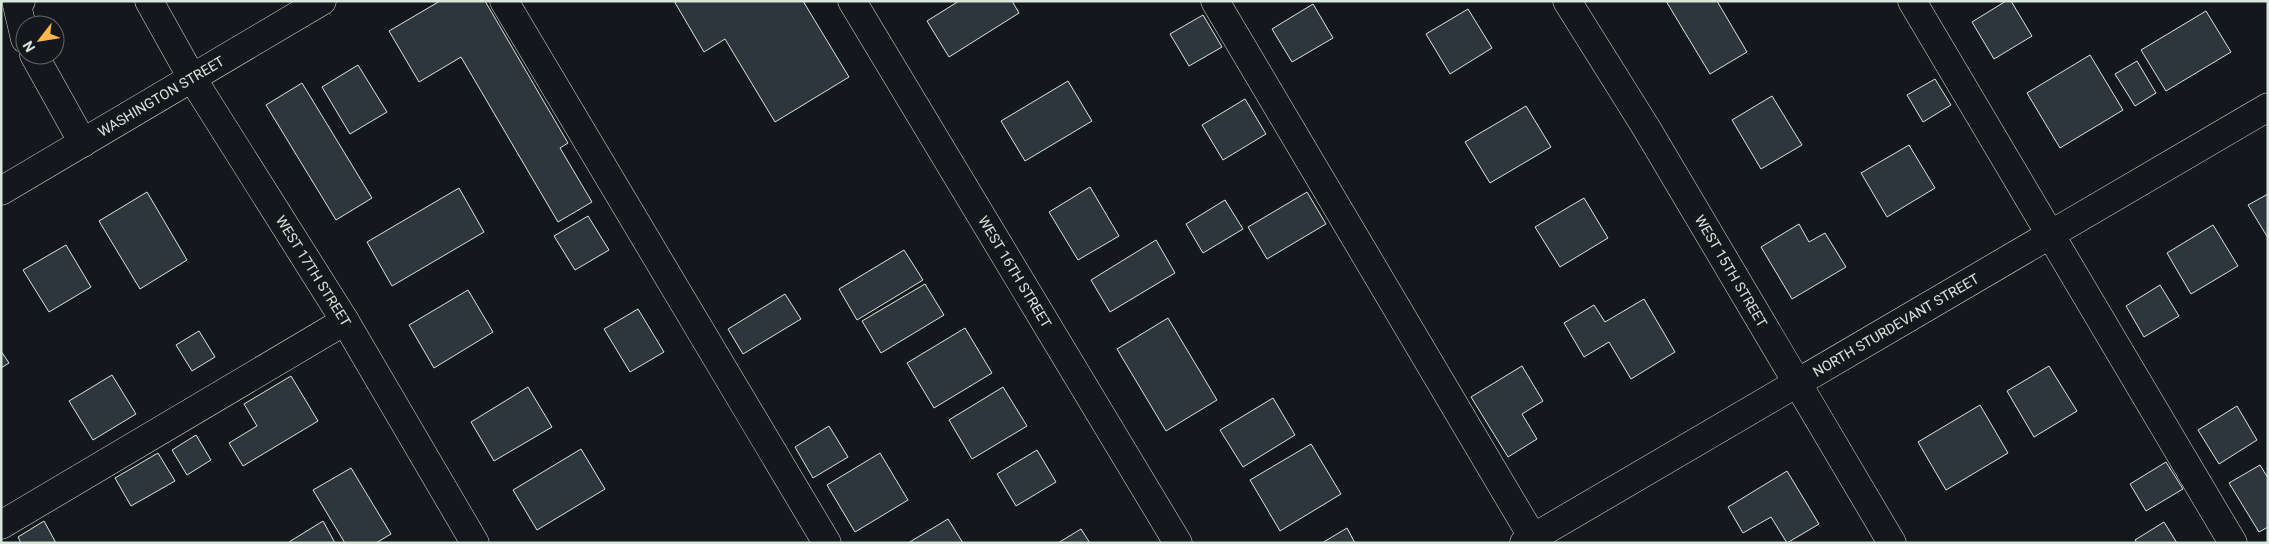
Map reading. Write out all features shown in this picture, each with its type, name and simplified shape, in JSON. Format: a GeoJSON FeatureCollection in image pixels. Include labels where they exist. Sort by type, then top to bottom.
{"type":"FeatureCollection","features":[{"type":"Feature","properties":{"kind":"street"},"geometry":{"type":"LineString","coordinates":[[19,15],[17,5],[22,1]]}},
{"type":"Feature","properties":{"kind":"street","name":"WEST 17TH STREET"},"geometry":{"type":"LineString","coordinates":[[149,1],[192,78],[345,322],[475,543]]}},
{"type":"Feature","properties":{"kind":"street","name":"WASHINGTON STREET"},"geometry":{"type":"LineString","coordinates":[[1,192],[322,1]]}},
{"type":"Feature","properties":{"kind":"street"},"geometry":{"type":"LineString","coordinates":[[504,1],[827,543]]}},
{"type":"Feature","properties":{"kind":"street","name":"WEST 16TH STREET"},"geometry":{"type":"LineString","coordinates":[[852,1],[1178,543]]}},
{"type":"Feature","properties":{"kind":"street"},"geometry":{"type":"LineString","coordinates":[[1215,1],[1531,541]]}},
{"type":"Feature","properties":{"kind":"street","name":"WEST 15TH STREET"},"geometry":{"type":"LineString","coordinates":[[1567,1],[1647,129],[1892,543]]}},
{"type":"Feature","properties":{"kind":"street"},"geometry":{"type":"LineString","coordinates":[[1912,1],[2233,543]]}},
{"type":"Feature","properties":{"kind":"street"},"geometry":{"type":"LineString","coordinates":[[40,65],[84,142]]}},
{"type":"Feature","properties":{"kind":"street","name":"NORTH STURDEVANT STREET"},"geometry":{"type":"LineString","coordinates":[[1531,541],[1797,382],[2268,107]]}},
{"type":"Feature","properties":{"kind":"street"},"geometry":{"type":"LineString","coordinates":[[1,525],[345,322]]}},
{"type":"Feature","properties":{"kind":"building"},"geometry":{"type":"Polygon","coordinates":[[[440,1],[485,1],[568,143],[560,148],[592,202],[558,222],[461,57],[419,82],[389,31],[440,1]]]}},
{"type":"Feature","properties":{"kind":"building"},"geometry":{"type":"Polygon","coordinates":[[[674,1],[803,1],[849,77],[775,122],[725,39],[704,52],[674,1]]]}},
{"type":"Feature","properties":{"kind":"building"},"geometry":{"type":"Polygon","coordinates":[[[959,1],[1012,1],[1019,13],[949,57],[927,21],[959,1]]]}},
{"type":"Feature","properties":{"kind":"building"},"geometry":{"type":"Polygon","coordinates":[[[1666,1],[1717,1],[1747,52],[1710,74],[1666,1]]]}},
{"type":"Feature","properties":{"kind":"building"},"geometry":{"type":"Polygon","coordinates":[[[2006,1],[2011,1],[2032,36],[1994,59],[1972,22],[2006,1]]]}},
{"type":"Feature","properties":{"kind":"building"},"geometry":{"type":"Polygon","coordinates":[[[1313,4],[1333,38],[1292,62],[1272,29],[1313,4]]]}},
{"type":"Feature","properties":{"kind":"building"},"geometry":{"type":"Polygon","coordinates":[[[1468,9],[1492,48],[1450,74],[1426,34],[1468,9]]]}},
{"type":"Feature","properties":{"kind":"building"},"geometry":{"type":"Polygon","coordinates":[[[2206,11],[2231,52],[2166,91],[2141,50],[2206,11]]]}},
{"type":"Feature","properties":{"kind":"building"},"geometry":{"type":"Polygon","coordinates":[[[1203,15],[1222,47],[1189,66],[1170,34],[1203,15]]]}},
{"type":"Feature","properties":{"kind":"building"},"geometry":{"type":"Polygon","coordinates":[[[2090,55],[2123,110],[2060,148],[2027,93],[2090,55]]]}},
{"type":"Feature","properties":{"kind":"building"},"geometry":{"type":"Polygon","coordinates":[[[2137,61],[2156,93],[2135,106],[2115,74],[2137,61]]]}},
{"type":"Feature","properties":{"kind":"building"},"geometry":{"type":"Polygon","coordinates":[[[358,65],[387,112],[350,134],[322,87],[358,65]]]}},
{"type":"Feature","properties":{"kind":"building"},"geometry":{"type":"Polygon","coordinates":[[[1935,79],[1951,105],[1923,122],[1907,95],[1935,79]]]}},
{"type":"Feature","properties":{"kind":"building"},"geometry":{"type":"Polygon","coordinates":[[[1068,81],[1092,121],[1025,161],[1001,121],[1068,81]]]}},
{"type":"Feature","properties":{"kind":"building"},"geometry":{"type":"Polygon","coordinates":[[[302,83],[372,198],[336,220],[266,105],[302,83]]]}},
{"type":"Feature","properties":{"kind":"building"},"geometry":{"type":"Polygon","coordinates":[[[1772,96],[1802,145],[1761,169],[1732,120],[1772,96]]]}},
{"type":"Feature","properties":{"kind":"building"},"geometry":{"type":"Polygon","coordinates":[[[1245,99],[1266,134],[1223,160],[1202,125],[1245,99]]]}},
{"type":"Feature","properties":{"kind":"building"},"geometry":{"type":"Polygon","coordinates":[[[1526,106],[1551,147],[1490,183],[1465,142],[1526,106]]]}},
{"type":"Feature","properties":{"kind":"building"},"geometry":{"type":"Polygon","coordinates":[[[1909,145],[1935,188],[1887,217],[1861,173],[1909,145]]]}},
{"type":"Feature","properties":{"kind":"building"},"geometry":{"type":"Polygon","coordinates":[[[1090,187],[1119,236],[1078,260],[1049,212],[1090,187]]]}},
{"type":"Feature","properties":{"kind":"building"},"geometry":{"type":"Polygon","coordinates":[[[459,188],[484,232],[392,286],[367,242],[459,188]]]}},
{"type":"Feature","properties":{"kind":"building"},"geometry":{"type":"Polygon","coordinates":[[[147,192],[187,260],[140,289],[99,221],[147,192]]]}},
{"type":"Feature","properties":{"kind":"building"},"geometry":{"type":"Polygon","coordinates":[[[1307,192],[1326,224],[1267,259],[1248,227],[1307,192]]]}},
{"type":"Feature","properties":{"kind":"building"},"geometry":{"type":"Polygon","coordinates":[[[2268,194],[2268,238],[2248,205],[2268,194]]]}},
{"type":"Feature","properties":{"kind":"building"},"geometry":{"type":"Polygon","coordinates":[[[1584,198],[1608,238],[1560,267],[1535,227],[1584,198]]]}},
{"type":"Feature","properties":{"kind":"building"},"geometry":{"type":"Polygon","coordinates":[[[1225,200],[1243,229],[1203,253],[1186,224],[1225,200]]]}},
{"type":"Feature","properties":{"kind":"building"},"geometry":{"type":"Polygon","coordinates":[[[588,216],[609,250],[575,270],[554,236],[588,216]]]}},
{"type":"Feature","properties":{"kind":"building"},"geometry":{"type":"Polygon","coordinates":[[[1799,224],[1809,242],[1825,233],[1846,267],[1792,299],[1761,247],[1799,224]]]}},
{"type":"Feature","properties":{"kind":"building"},"geometry":{"type":"Polygon","coordinates":[[[2213,225],[2238,266],[2191,294],[2167,253],[2213,225]]]}},
{"type":"Feature","properties":{"kind":"building"},"geometry":{"type":"Polygon","coordinates":[[[1156,240],[1175,273],[1110,312],[1091,280],[1156,240]]]}},
{"type":"Feature","properties":{"kind":"building"},"geometry":{"type":"Polygon","coordinates":[[[66,245],[91,287],[49,312],[23,270],[66,245]]]}},
{"type":"Feature","properties":{"kind":"building"},"geometry":{"type":"Polygon","coordinates":[[[904,250],[923,280],[857,320],[839,289],[904,250]]]}},
{"type":"Feature","properties":{"kind":"building"},"geometry":{"type":"Polygon","coordinates":[[[925,284],[944,315],[881,353],[862,321],[925,284]]]}},
{"type":"Feature","properties":{"kind":"building"},"geometry":{"type":"Polygon","coordinates":[[[2160,285],[2179,316],[2144,337],[2126,306],[2160,285]]]}},
{"type":"Feature","properties":{"kind":"building"},"geometry":{"type":"Polygon","coordinates":[[[468,290],[493,332],[434,368],[409,325],[468,290]]]}},
{"type":"Feature","properties":{"kind":"building"},"geometry":{"type":"Polygon","coordinates":[[[785,294],[801,319],[743,354],[728,329],[785,294]]]}},
{"type":"Feature","properties":{"kind":"building"},"geometry":{"type":"Polygon","coordinates":[[[1644,299],[1675,352],[1631,379],[1609,342],[1584,357],[1564,323],[1594,305],[1605,322],[1644,299]]]}},
{"type":"Feature","properties":{"kind":"building"},"geometry":{"type":"Polygon","coordinates":[[[638,309],[664,352],[630,372],[604,329],[638,309]]]}},
{"type":"Feature","properties":{"kind":"building"},"geometry":{"type":"Polygon","coordinates":[[[1168,318],[1217,400],[1166,431],[1117,349],[1168,318]]]}},
{"type":"Feature","properties":{"kind":"building"},"geometry":{"type":"Polygon","coordinates":[[[965,328],[992,373],[934,408],[907,363],[965,328]]]}},
{"type":"Feature","properties":{"kind":"building"},"geometry":{"type":"Polygon","coordinates":[[[199,331],[215,357],[192,371],[176,345],[199,331]]]}},
{"type":"Feature","properties":{"kind":"building"},"geometry":{"type":"Polygon","coordinates":[[[1,351],[9,363],[1,368],[1,351]]]}},
{"type":"Feature","properties":{"kind":"building"},"geometry":{"type":"Polygon","coordinates":[[[1522,366],[1543,401],[1522,414],[1537,439],[1508,457],[1471,397],[1522,366]]]}},
{"type":"Feature","properties":{"kind":"building"},"geometry":{"type":"Polygon","coordinates":[[[2049,366],[2077,411],[2034,437],[2007,391],[2049,366]]]}},
{"type":"Feature","properties":{"kind":"building"},"geometry":{"type":"Polygon","coordinates":[[[112,375],[136,414],[93,440],[69,401],[112,375]]]}},
{"type":"Feature","properties":{"kind":"building"},"geometry":{"type":"Polygon","coordinates":[[[291,376],[318,421],[243,466],[229,443],[257,426],[244,404],[291,376]]]}},
{"type":"Feature","properties":{"kind":"building"},"geometry":{"type":"Polygon","coordinates":[[[528,387],[552,427],[494,461],[471,422],[528,387]]]}},
{"type":"Feature","properties":{"kind":"building"},"geometry":{"type":"Polygon","coordinates":[[[1003,387],[1027,426],[972,459],[949,420],[1003,387]]]}},
{"type":"Feature","properties":{"kind":"building"},"geometry":{"type":"Polygon","coordinates":[[[1273,398],[1295,435],[1243,467],[1220,430],[1273,398]]]}},
{"type":"Feature","properties":{"kind":"building"},"geometry":{"type":"Polygon","coordinates":[[[1980,405],[2008,453],[1946,490],[1918,442],[1980,405]]]}},
{"type":"Feature","properties":{"kind":"building"},"geometry":{"type":"Polygon","coordinates":[[[2237,406],[2257,440],[2219,464],[2198,430],[2237,406]]]}},
{"type":"Feature","properties":{"kind":"building"},"geometry":{"type":"Polygon","coordinates":[[[829,426],[848,457],[813,478],[795,447],[829,426]]]}},
{"type":"Feature","properties":{"kind":"building"},"geometry":{"type":"Polygon","coordinates":[[[196,435],[211,460],[187,475],[172,450],[196,435]]]}},
{"type":"Feature","properties":{"kind":"building"},"geometry":{"type":"Polygon","coordinates":[[[1311,444],[1341,494],[1280,531],[1250,480],[1311,444]]]}},
{"type":"Feature","properties":{"kind":"building"},"geometry":{"type":"Polygon","coordinates":[[[581,449],[605,489],[537,530],[513,490],[581,449]]]}},
{"type":"Feature","properties":{"kind":"building"},"geometry":{"type":"Polygon","coordinates":[[[1037,450],[1056,482],[1016,506],[997,474],[1037,450]]]}},
{"type":"Feature","properties":{"kind":"building"},"geometry":{"type":"Polygon","coordinates":[[[158,453],[175,481],[131,506],[115,478],[158,453]]]}},
{"type":"Feature","properties":{"kind":"building"},"geometry":{"type":"Polygon","coordinates":[[[880,453],[908,500],[855,532],[827,485],[880,453]]]}},
{"type":"Feature","properties":{"kind":"building"},"geometry":{"type":"Polygon","coordinates":[[[2166,462],[2183,489],[2146,511],[2130,484],[2166,462]]]}},
{"type":"Feature","properties":{"kind":"building"},"geometry":{"type":"Polygon","coordinates":[[[2260,465],[2268,478],[2268,527],[2259,532],[2229,483],[2260,465]]]}},
{"type":"Feature","properties":{"kind":"building"},"geometry":{"type":"Polygon","coordinates":[[[351,468],[391,534],[376,543],[345,543],[313,490],[351,468]]]}},
{"type":"Feature","properties":{"kind":"building"},"geometry":{"type":"Polygon","coordinates":[[[1787,471],[1819,524],[1787,543],[1771,517],[1743,533],[1728,507],[1787,471]]]}},
{"type":"Feature","properties":{"kind":"building"},"geometry":{"type":"Polygon","coordinates":[[[948,519],[963,543],[908,543],[948,519]]]}},
{"type":"Feature","properties":{"kind":"building"},"geometry":{"type":"Polygon","coordinates":[[[44,521],[56,543],[21,543],[18,537],[44,521]]]}},
{"type":"Feature","properties":{"kind":"building"},"geometry":{"type":"Polygon","coordinates":[[[323,521],[335,543],[289,543],[289,542],[323,521]]]}},
{"type":"Feature","properties":{"kind":"building"},"geometry":{"type":"Polygon","coordinates":[[[2164,522],[2177,543],[2137,543],[2135,540],[2164,522]]]}},
{"type":"Feature","properties":{"kind":"building"},"geometry":{"type":"Polygon","coordinates":[[[1347,528],[1355,543],[1322,543],[1347,528]]]}},
{"type":"Feature","properties":{"kind":"building"},"geometry":{"type":"Polygon","coordinates":[[[1081,529],[1090,543],[1058,543],[1081,529]]]}}]}
